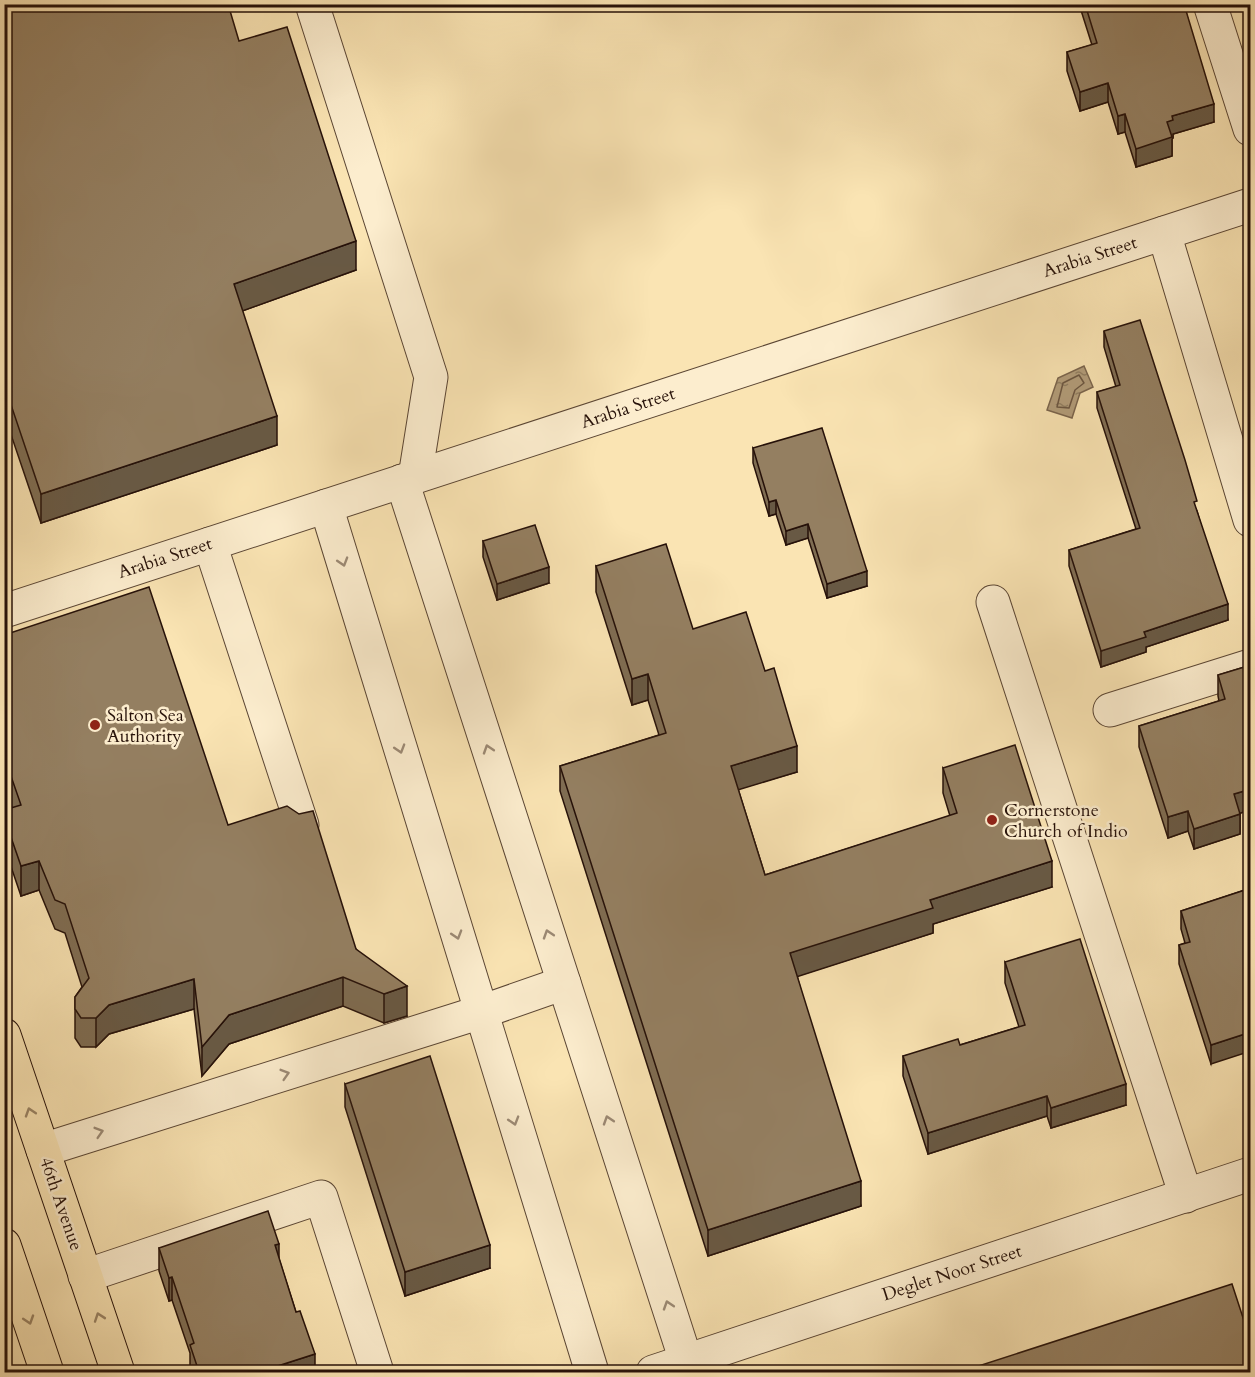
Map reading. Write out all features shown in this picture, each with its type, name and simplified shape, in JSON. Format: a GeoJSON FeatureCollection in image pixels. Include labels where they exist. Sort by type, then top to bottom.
{"type":"FeatureCollection","features":[{"type":"Feature","properties":{"kind":"main road","name":"46th Avenue"},"geometry":{"type":"LineString","coordinates":[[4,1035],[118,1372]]}},
{"type":"Feature","properties":{"kind":"main road"},"geometry":{"type":"LineString","coordinates":[[4,1245],[47,1372]]}},
{"type":"Feature","properties":{"kind":"street"},"geometry":{"type":"LineString","coordinates":[[312,4],[431,377],[409,479],[564,983],[686,1361]]}},
{"type":"Feature","properties":{"kind":"street"},"geometry":{"type":"LineString","coordinates":[[1210,4],[1251,129]]}},
{"type":"Feature","properties":{"kind":"street","name":"Arabia Street"},"geometry":{"type":"LineString","coordinates":[[4,610],[1251,205]]}},
{"type":"Feature","properties":{"kind":"street"},"geometry":{"type":"LineString","coordinates":[[1164,233],[1251,520]]}},
{"type":"Feature","properties":{"kind":"street"},"geometry":{"type":"LineString","coordinates":[[326,506],[592,1372]]}},
{"type":"Feature","properties":{"kind":"street"},"geometry":{"type":"LineString","coordinates":[[210,544],[302,825]]}},
{"type":"Feature","properties":{"kind":"street"},"geometry":{"type":"LineString","coordinates":[[993,602],[1186,1196]]}},
{"type":"Feature","properties":{"kind":"street"},"geometry":{"type":"LineString","coordinates":[[1110,710],[1251,666]]}},
{"type":"Feature","properties":{"kind":"street"},"geometry":{"type":"LineString","coordinates":[[43,1150],[481,1012],[564,983]]}},
{"type":"Feature","properties":{"kind":"street","name":"Deglet Noor Street"},"geometry":{"type":"LineString","coordinates":[[653,1372],[1251,1174]]}},
{"type":"Feature","properties":{"kind":"street"},"geometry":{"type":"LineString","coordinates":[[85,1276],[321,1197],[377,1372]]}},
{"type":"Feature","properties":{"kind":"water"},"geometry":{"type":"Polygon","coordinates":[[[1084,366],[1093,387],[1080,393],[1072,418],[1047,410],[1058,378],[1084,366]]]}},
{"type":"Feature","properties":{"kind":"building"},"geometry":{"type":"Polygon","coordinates":[[[4,4],[228,4],[239,41],[287,27],[356,241],[234,284],[277,416],[41,494],[4,384],[4,4]]]}},
{"type":"Feature","properties":{"kind":"building"},"geometry":{"type":"Polygon","coordinates":[[[1085,4],[1184,4],[1214,104],[1172,116],[1173,120],[1167,122],[1172,137],[1136,149],[1125,114],[1118,116],[1108,83],[1080,92],[1067,52],[1097,43],[1085,4]]]}},
{"type":"Feature","properties":{"kind":"building"},"geometry":{"type":"Polygon","coordinates":[[[1251,288],[1251,303],[1246,289],[1251,288]]]}},
{"type":"Feature","properties":{"kind":"building"},"geometry":{"type":"Polygon","coordinates":[[[1140,320],[1185,460],[1197,501],[1194,502],[1228,604],[1144,632],[1146,637],[1101,651],[1069,550],[1140,528],[1097,392],[1120,385],[1104,331],[1140,320]]]}},
{"type":"Feature","properties":{"kind":"building"},"geometry":{"type":"Polygon","coordinates":[[[1251,326],[1251,347],[1244,328],[1251,326]]]}},
{"type":"Feature","properties":{"kind":"building"},"geometry":{"type":"Polygon","coordinates":[[[822,428],[867,571],[827,584],[808,524],[786,531],[776,500],[769,502],[753,448],[822,428]]]}},
{"type":"Feature","properties":{"kind":"building"},"geometry":{"type":"Polygon","coordinates":[[[535,525],[549,567],[497,584],[483,541],[535,525]]]}},
{"type":"Feature","properties":{"kind":"building"},"geometry":{"type":"Polygon","coordinates":[[[666,544],[693,629],[746,612],[765,671],[774,668],[797,746],[731,766],[765,875],[957,813],[943,768],[1015,745],[1052,861],[930,900],[933,908],[790,953],[861,1181],[708,1230],[560,766],[666,733],[648,674],[632,679],[596,566],[666,544]]]}},
{"type":"Feature","properties":{"kind":"building"},"geometry":{"type":"Polygon","coordinates":[[[149,587],[228,825],[287,806],[299,814],[313,811],[356,949],[407,986],[384,994],[343,977],[229,1015],[202,1047],[194,979],[109,1005],[96,1018],[81,1018],[75,1009],[75,997],[89,978],[65,904],[55,900],[39,861],[21,866],[4,817],[4,810],[21,805],[4,756],[4,635],[149,587]]]}},
{"type":"Feature","properties":{"kind":"building"},"geometry":{"type":"Polygon","coordinates":[[[1251,665],[1251,789],[1234,794],[1240,814],[1194,829],[1188,811],[1168,817],[1139,726],[1225,699],[1218,675],[1251,665]]]}},
{"type":"Feature","properties":{"kind":"building"},"geometry":{"type":"Polygon","coordinates":[[[1251,888],[1251,1032],[1211,1045],[1179,945],[1190,942],[1181,911],[1251,888]]]}},
{"type":"Feature","properties":{"kind":"building"},"geometry":{"type":"Polygon","coordinates":[[[1080,939],[1126,1084],[1051,1108],[1047,1096],[928,1133],[903,1056],[958,1039],[960,1045],[1025,1025],[1005,962],[1080,939]]]}},
{"type":"Feature","properties":{"kind":"building"},"geometry":{"type":"Polygon","coordinates":[[[430,1056],[490,1245],[405,1272],[345,1084],[430,1056]]]}},
{"type":"Feature","properties":{"kind":"building"},"geometry":{"type":"Polygon","coordinates":[[[268,1211],[279,1244],[275,1245],[296,1312],[300,1311],[315,1354],[259,1372],[199,1372],[190,1345],[194,1343],[172,1277],[169,1278],[159,1248],[268,1211]]]}},
{"type":"Feature","properties":{"kind":"building"},"geometry":{"type":"Polygon","coordinates":[[[1232,1284],[1248,1333],[1251,1332],[1251,1372],[960,1372],[1232,1284]]]}},
{"type":"Feature","properties":{"kind":"place","name":"Salton Sea Authority"},"geometry":{"type":"Point","coordinates":[95,725]}},
{"type":"Feature","properties":{"kind":"place","name":"Cornerstone Church of Indio"},"geometry":{"type":"Point","coordinates":[992,820]}}]}
